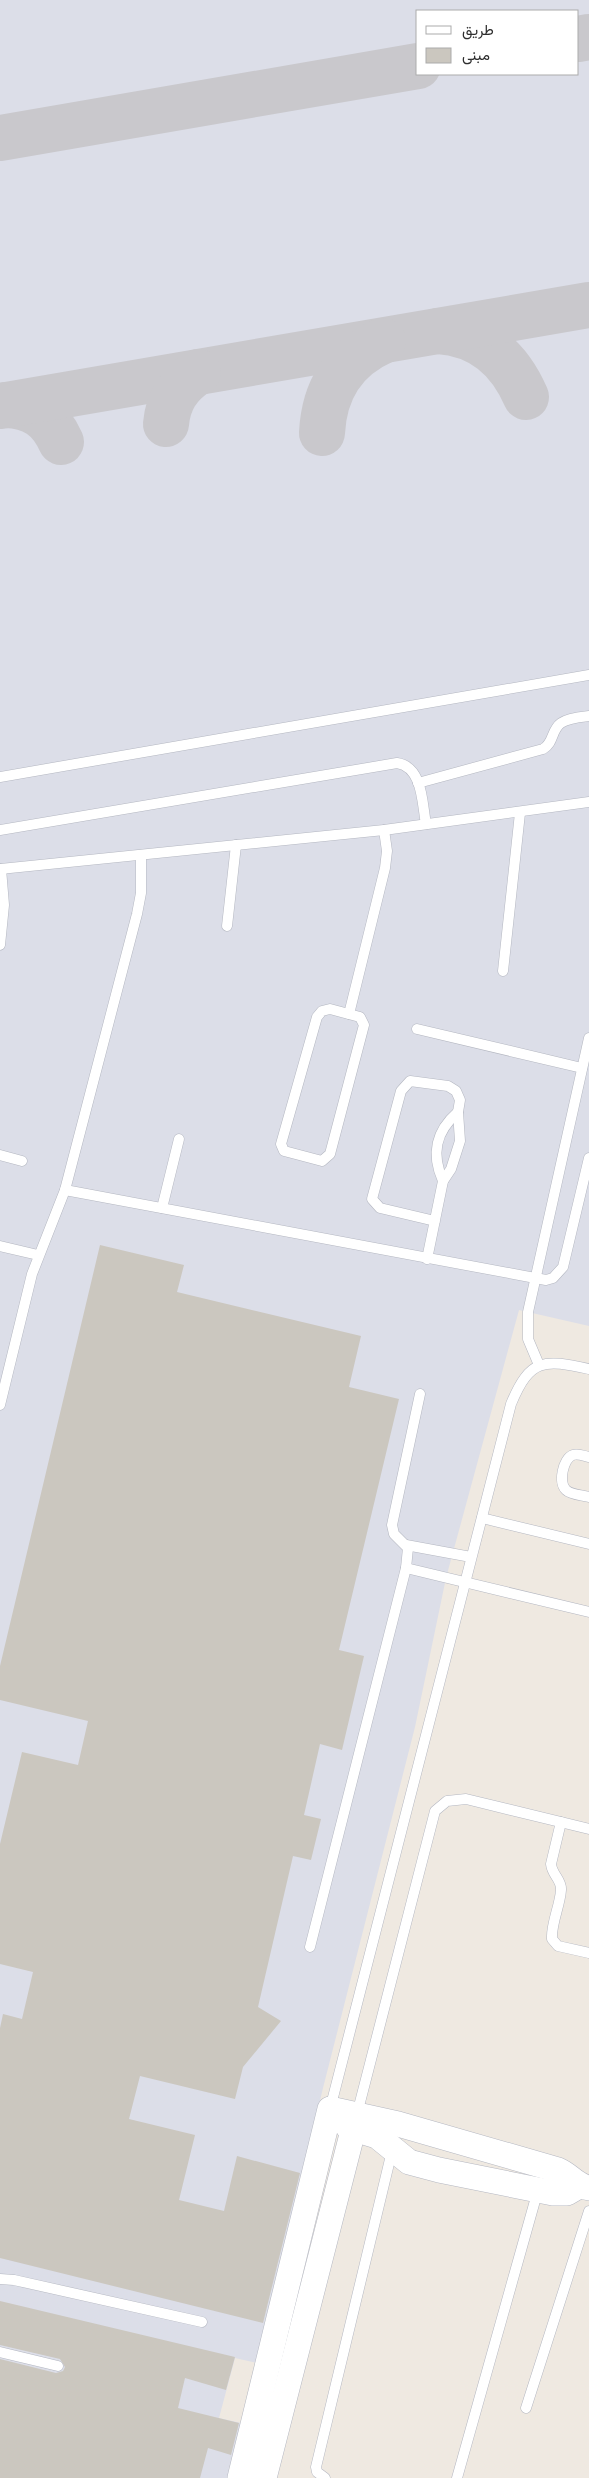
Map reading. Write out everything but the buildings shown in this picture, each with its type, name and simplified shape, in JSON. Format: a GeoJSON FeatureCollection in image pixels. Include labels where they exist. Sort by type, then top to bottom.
{"type":"FeatureCollection","features":[{"type":"Feature","properties":{"kind":"street"},"geometry":{"type":"LineString","coordinates":[[240,2478],[328,2116],[355,2122],[398,2124],[558,2170],[571,2176],[584,2187]]}},
{"type":"Feature","properties":{"kind":"street"},"geometry":{"type":"LineString","coordinates":[[355,2122],[377,2136],[409,2162],[439,2170],[560,2194],[584,2187]]}},
{"type":"Feature","properties":{"kind":"street"},"geometry":{"type":"LineString","coordinates":[[264,2478],[355,2122]]}},
{"type":"Feature","properties":{"kind":"street"},"geometry":{"type":"LineString","coordinates":[[343,2167],[351,2160],[371,2151],[392,2149]]}},
{"type":"Feature","properties":{"kind":"lane"},"geometry":{"type":"LineString","coordinates":[[0,777],[589,675]]}},
{"type":"Feature","properties":{"kind":"lane"},"geometry":{"type":"LineString","coordinates":[[418,783],[543,749],[550,742],[554,730],[561,723],[589,716]]}},
{"type":"Feature","properties":{"kind":"lane"},"geometry":{"type":"LineString","coordinates":[[0,830],[397,763],[412,770],[418,783],[426,824]]}},
{"type":"Feature","properties":{"kind":"lane"},"geometry":{"type":"LineString","coordinates":[[0,938],[4,905],[1,869],[384,830],[520,813],[589,802]]}},
{"type":"Feature","properties":{"kind":"lane"},"geometry":{"type":"LineString","coordinates":[[504,971],[520,813]]}},
{"type":"Feature","properties":{"kind":"lane"},"geometry":{"type":"LineString","coordinates":[[349,1014],[385,868],[387,851],[384,830]]}},
{"type":"Feature","properties":{"kind":"lane"},"geometry":{"type":"LineString","coordinates":[[227,926],[236,845]]}},
{"type":"Feature","properties":{"kind":"lane"},"geometry":{"type":"LineString","coordinates":[[0,1405],[38,1255],[66,1190],[137,914],[142,875],[141,855]]}},
{"type":"Feature","properties":{"kind":"lane"},"geometry":{"type":"LineString","coordinates":[[326,1009],[349,1014],[360,1017],[364,1025],[330,1154],[326,1160],[318,1160],[284,1151],[281,1144],[317,1017],[326,1009]]}},
{"type":"Feature","properties":{"kind":"lane"},"geometry":{"type":"LineString","coordinates":[[417,1029],[582,1068]]}},
{"type":"Feature","properties":{"kind":"lane"},"geometry":{"type":"LineString","coordinates":[[539,1365],[530,1347],[527,1328],[589,1038]]}},
{"type":"Feature","properties":{"kind":"lane"},"geometry":{"type":"LineString","coordinates":[[427,1259],[435,1220],[443,1181],[451,1169],[460,1141],[459,1096],[453,1088],[414,1080],[406,1083],[401,1091],[372,1196],[373,1203],[380,1208],[435,1220]]}},
{"type":"Feature","properties":{"kind":"lane"},"geometry":{"type":"LineString","coordinates":[[443,1181],[435,1156],[436,1143],[444,1126],[458,1112]]}},
{"type":"Feature","properties":{"kind":"lane"},"geometry":{"type":"LineString","coordinates":[[162,1208],[179,1140]]}},
{"type":"Feature","properties":{"kind":"lane"},"geometry":{"type":"LineString","coordinates":[[0,1155],[22,1161]]}},
{"type":"Feature","properties":{"kind":"lane"},"geometry":{"type":"LineString","coordinates":[[66,1190],[536,1280],[546,1280],[553,1278],[563,1267],[589,1158]]}},
{"type":"Feature","properties":{"kind":"lane"},"geometry":{"type":"LineString","coordinates":[[0,1246],[38,1255]]}},
{"type":"Feature","properties":{"kind":"lane"},"geometry":{"type":"LineString","coordinates":[[328,2116],[511,1404],[522,1381],[539,1365],[559,1362],[589,1369]]}},
{"type":"Feature","properties":{"kind":"lane"},"geometry":{"type":"LineString","coordinates":[[420,1394],[392,1525],[394,1534],[406,1545],[471,1557]]}},
{"type":"Feature","properties":{"kind":"lane"},"geometry":{"type":"LineString","coordinates":[[589,1458],[577,1454],[571,1456],[566,1462],[561,1481],[565,1490],[589,1497]]}},
{"type":"Feature","properties":{"kind":"lane"},"geometry":{"type":"LineString","coordinates":[[482,1518],[589,1544]]}},
{"type":"Feature","properties":{"kind":"lane"},"geometry":{"type":"LineString","coordinates":[[310,1947],[406,1568],[408,1553],[406,1545]]}},
{"type":"Feature","properties":{"kind":"lane"},"geometry":{"type":"LineString","coordinates":[[406,1568],[589,1612]]}},
{"type":"Feature","properties":{"kind":"lane"},"geometry":{"type":"LineString","coordinates":[[355,2122],[435,1811],[447,1801],[466,1799],[589,1829]]}},
{"type":"Feature","properties":{"kind":"lane"},"geometry":{"type":"LineString","coordinates":[[561,1822],[551,1864],[562,1889],[552,1939],[558,1946],[589,1953]]}},
{"type":"Feature","properties":{"kind":"lane"},"geometry":{"type":"LineString","coordinates":[[325,2478],[317,2472],[316,2467],[398,2124]]}},
{"type":"Feature","properties":{"kind":"lane"},"geometry":{"type":"LineString","coordinates":[[457,2478],[538,2190]]}},
{"type":"Feature","properties":{"kind":"lane"},"geometry":{"type":"LineString","coordinates":[[526,2408],[589,2210]]}},
{"type":"Feature","properties":{"kind":"lane"},"geometry":{"type":"LineString","coordinates":[[0,2279],[14,2280],[202,2322]]}},
{"type":"Feature","properties":{"kind":"lane"},"geometry":{"type":"LineString","coordinates":[[0,2352],[58,2366]]}},
{"type":"Feature","properties":{"kind":"shaded area"},"geometry":{"type":"Polygon","coordinates":[[[0,0],[589,0],[589,1326],[519,1310],[446,1578],[415,1727],[323,2088],[257,2363],[235,2358],[219,2418],[241,2423],[228,2478],[0,2478],[0,0]]]}},
{"type":"Feature","properties":{"kind":"taxiway"},"geometry":{"type":"LineString","coordinates":[[579,39],[589,37]]}},
{"type":"Feature","properties":{"kind":"taxiway"},"geometry":{"type":"LineString","coordinates":[[0,138],[416,66]]}},
{"type":"Feature","properties":{"kind":"taxiway"},"geometry":{"type":"LineString","coordinates":[[0,406],[589,305]]}},
{"type":"Feature","properties":{"kind":"taxiway"},"geometry":{"type":"LineString","coordinates":[[438,331],[468,337],[492,350],[511,371],[526,397]]}},
{"type":"Feature","properties":{"kind":"taxiway"},"geometry":{"type":"LineString","coordinates":[[322,433],[327,403],[339,377],[357,356],[383,341]]}},
{"type":"Feature","properties":{"kind":"taxiway"},"geometry":{"type":"LineString","coordinates":[[166,424],[169,408],[175,394],[185,382],[198,372]]}},
{"type":"Feature","properties":{"kind":"taxiway"},"geometry":{"type":"LineString","coordinates":[[6,405],[24,408],[40,414],[52,426],[61,442]]}}]}
